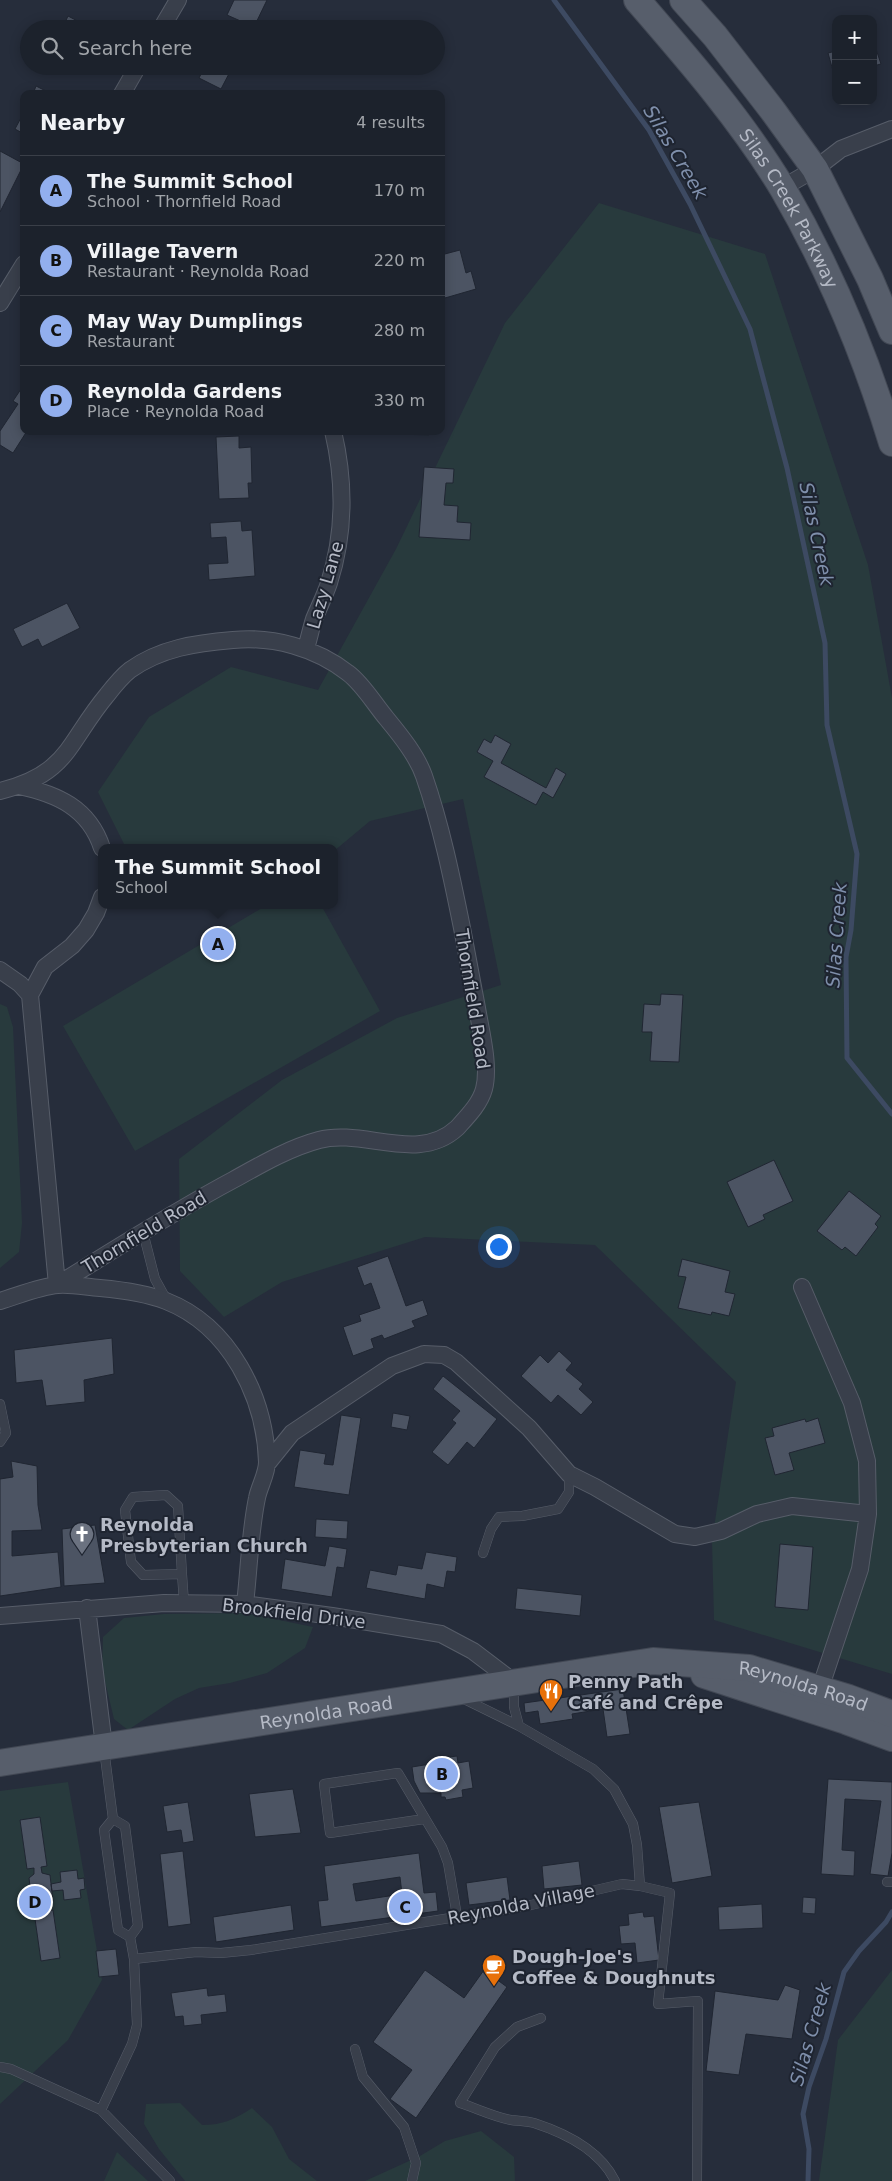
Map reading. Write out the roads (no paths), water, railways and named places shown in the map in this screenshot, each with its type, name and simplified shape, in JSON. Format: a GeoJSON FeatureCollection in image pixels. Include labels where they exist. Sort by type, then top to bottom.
{"type":"FeatureCollection","features":[{"type":"Feature","properties":{"kind":"main road","name":"Silas Creek Parkway"},"geometry":{"type":"LineString","coordinates":[[637,0],[730,113],[782,188],[819,255],[853,328],[892,443]]}},
{"type":"Feature","properties":{"kind":"main road"},"geometry":{"type":"LineString","coordinates":[[683,0],[715,36],[773,111],[814,169],[870,279],[892,331]]}},
{"type":"Feature","properties":{"kind":"main road","name":"Reynolda Road"},"geometry":{"type":"LineString","coordinates":[[0,1763],[653,1661],[749,1668],[816,1699],[892,1738]]}},
{"type":"Feature","properties":{"kind":"main road","name":"Reynolda Road"},"geometry":{"type":"LineString","coordinates":[[816,1699],[892,1714]]}},
{"type":"Feature","properties":{"kind":"street"},"geometry":{"type":"LineString","coordinates":[[166,20],[178,0]]}},
{"type":"Feature","properties":{"kind":"street"},"geometry":{"type":"LineString","coordinates":[[124,90],[133,75]]}},
{"type":"Feature","properties":{"kind":"street"},"geometry":{"type":"LineString","coordinates":[[782,188],[814,169],[841,149],[892,129]]}},
{"type":"Feature","properties":{"kind":"street"},"geometry":{"type":"LineString","coordinates":[[0,303],[20,270]]}},
{"type":"Feature","properties":{"kind":"street","name":"Lazy Lane"},"geometry":{"type":"LineString","coordinates":[[306,648],[313,620],[329,583],[340,536],[342,503],[340,459],[334,435]]}},
{"type":"Feature","properties":{"kind":"street","name":"Thornfield Road"},"geometry":{"type":"LineString","coordinates":[[0,791],[36,779],[57,764],[68,753],[90,715],[129,671],[155,656],[175,648],[196,643],[241,639],[263,640],[306,648],[349,674],[392,725],[417,761],[424,775],[461,925],[481,1031],[486,1080],[484,1092],[473,1110],[456,1128],[436,1140],[414,1144],[400,1144],[341,1137],[312,1142],[257,1167],[194,1201],[57,1284],[30,995]]}},
{"type":"Feature","properties":{"kind":"street","name":"Thornfield Road"},"geometry":{"type":"LineString","coordinates":[[19,786],[52,794],[71,805],[90,823],[100,844]]}},
{"type":"Feature","properties":{"kind":"street"},"geometry":{"type":"LineString","coordinates":[[0,970],[20,984],[30,995],[45,967],[72,946],[86,930],[98,908]]}},
{"type":"Feature","properties":{"kind":"street"},"geometry":{"type":"LineString","coordinates":[[0,1301],[57,1284],[126,1291],[167,1301],[196,1317],[219,1337],[229,1349],[257,1402],[267,1464]]}},
{"type":"Feature","properties":{"kind":"street"},"geometry":{"type":"LineString","coordinates":[[802,1288],[852,1404],[867,1461],[868,1514],[860,1569],[816,1699]]}},
{"type":"Feature","properties":{"kind":"street"},"geometry":{"type":"LineString","coordinates":[[245,1604],[256,1499],[267,1464],[292,1433],[392,1366],[424,1354],[444,1355],[456,1362],[529,1428],[569,1474],[675,1534],[695,1538],[721,1531],[757,1514],[792,1506],[868,1514]]}},
{"type":"Feature","properties":{"kind":"street","name":"Brookfield Drive"},"geometry":{"type":"LineString","coordinates":[[0,1616],[87,1608],[184,1603],[245,1604],[440,1634],[473,1651],[514,1682]]}},
{"type":"Feature","properties":{"kind":"street"},"geometry":{"type":"LineString","coordinates":[[87,1608],[104,1746]]}},
{"type":"Feature","properties":{"kind":"lane"},"geometry":{"type":"LineString","coordinates":[[143,1232],[155,1279],[167,1301]]}},
{"type":"Feature","properties":{"kind":"lane"},"geometry":{"type":"LineString","coordinates":[[0,1404],[6,1433],[0,1442]]}},
{"type":"Feature","properties":{"kind":"lane"},"geometry":{"type":"LineString","coordinates":[[483,1553],[491,1529],[499,1517],[522,1516],[558,1509],[569,1492],[569,1474]]}},
{"type":"Feature","properties":{"kind":"lane"},"geometry":{"type":"LineString","coordinates":[[182,1574],[143,1575],[131,1562],[125,1510],[133,1497],[166,1494],[178,1506],[184,1603]]}},
{"type":"Feature","properties":{"kind":"lane"},"geometry":{"type":"LineString","coordinates":[[514,1682],[514,1707],[519,1726]]}},
{"type":"Feature","properties":{"kind":"lane"},"geometry":{"type":"LineString","coordinates":[[450,1693],[519,1726],[593,1769],[614,1789],[633,1824],[637,1845],[640,1886]]}},
{"type":"Feature","properties":{"kind":"lane"},"geometry":{"type":"LineString","coordinates":[[104,1746],[113,1819],[104,1830],[118,1930],[130,1937]]}},
{"type":"Feature","properties":{"kind":"lane"},"geometry":{"type":"LineString","coordinates":[[424,1819],[330,1833],[324,1784],[398,1773],[442,1847],[448,1863],[457,1916]]}},
{"type":"Feature","properties":{"kind":"lane"},"geometry":{"type":"LineString","coordinates":[[101,2110],[132,2044],[137,2025],[134,1959],[130,1937],[138,1926],[125,1826],[113,1819]]}},
{"type":"Feature","properties":{"kind":"lane","name":"Reynolda Village"},"geometry":{"type":"LineString","coordinates":[[134,1959],[196,1952],[220,1953],[251,1950],[531,1905],[622,1884],[670,1893],[658,2004],[698,2001],[697,2181]]}},
{"type":"Feature","properties":{"kind":"lane"},"geometry":{"type":"LineString","coordinates":[[541,2018],[517,2027],[495,2047],[460,2103],[510,2120],[532,2122],[572,2138],[596,2155],[610,2170],[615,2181]]}},
{"type":"Feature","properties":{"kind":"lane"},"geometry":{"type":"LineString","coordinates":[[355,2049],[363,2077],[404,2127],[416,2163],[412,2181]]}},
{"type":"Feature","properties":{"kind":"lane"},"geometry":{"type":"LineString","coordinates":[[0,2067],[12,2069],[101,2110],[170,2181]]}},
{"type":"Feature","properties":{"kind":"waterway","name":"Silas Creek"},"geometry":{"type":"LineString","coordinates":[[554,0],[649,130],[690,204],[750,329],[787,468],[825,643],[827,725],[857,854],[851,930],[846,957],[847,1058],[892,1114]]}},
{"type":"Feature","properties":{"kind":"waterway","name":"Silas Creek"},"geometry":{"type":"LineString","coordinates":[[808,2181],[809,2149],[803,2114],[809,2087],[826,2039],[844,1972],[859,1951],[886,1922],[892,1912]]}},
{"type":"Feature","properties":{"kind":"place","name":"The Summit School"},"geometry":{"type":"Point","coordinates":[218,944]}},
{"type":"Feature","properties":{"kind":"place","name":"Reynolda Presbyterian Church"},"geometry":{"type":"Point","coordinates":[82,1555]}},
{"type":"Feature","properties":{"kind":"place","name":"Penny Path Café and Crêpe"},"geometry":{"type":"Point","coordinates":[551,1712]}},
{"type":"Feature","properties":{"kind":"place","name":"Village Tavern"},"geometry":{"type":"Point","coordinates":[442,1774]}},
{"type":"Feature","properties":{"kind":"place","name":"Reynolda Gardens"},"geometry":{"type":"Point","coordinates":[35,1902]}},
{"type":"Feature","properties":{"kind":"place","name":"May Way Dumplings"},"geometry":{"type":"Point","coordinates":[405,1907]}},
{"type":"Feature","properties":{"kind":"place","name":"Dough-Joe's Coffee & Doughnuts"},"geometry":{"type":"Point","coordinates":[494,1987]}}]}
